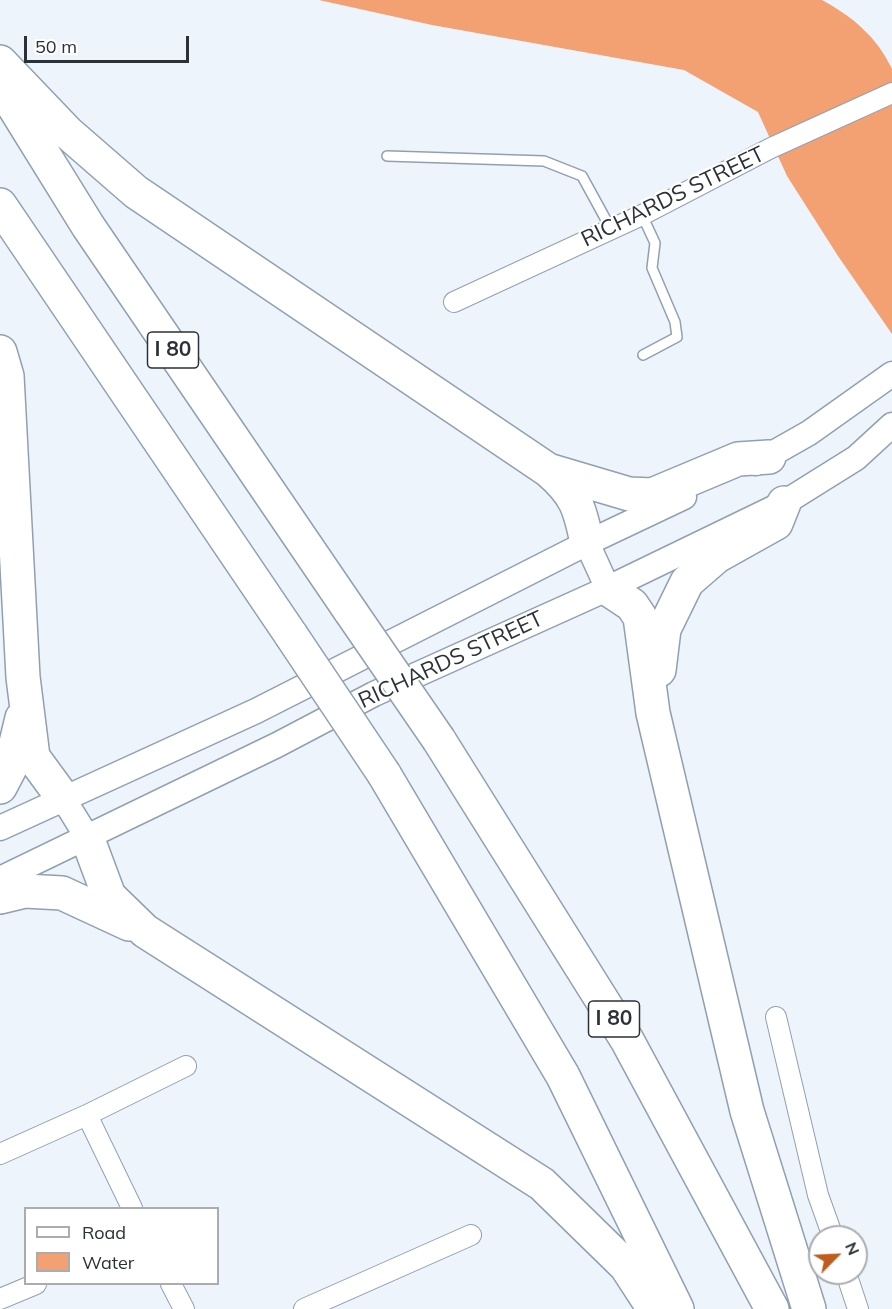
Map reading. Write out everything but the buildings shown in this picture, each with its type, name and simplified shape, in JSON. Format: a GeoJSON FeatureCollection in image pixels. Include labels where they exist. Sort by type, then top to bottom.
{"type":"FeatureCollection","features":[{"type":"Feature","properties":{"kind":"highway"},"geometry":{"type":"LineString","coordinates":[[0,62],[67,132],[136,192],[548,470],[564,484],[581,511],[587,543]]}},
{"type":"Feature","properties":{"kind":"highway","name":"I 80"},"geometry":{"type":"LineString","coordinates":[[0,84],[88,226],[440,740],[627,1040],[772,1309]]}},
{"type":"Feature","properties":{"kind":"highway","name":"I 80"},"geometry":{"type":"LineString","coordinates":[[0,205],[384,774],[562,1076],[677,1309]]}},
{"type":"Feature","properties":{"kind":"highway"},"geometry":{"type":"LineString","coordinates":[[0,352],[6,376],[23,677],[33,757],[63,798]]}},
{"type":"Feature","properties":{"kind":"highway"},"geometry":{"type":"LineString","coordinates":[[548,470],[629,494],[652,495],[738,459],[770,457]]}},
{"type":"Feature","properties":{"kind":"highway"},"geometry":{"type":"LineString","coordinates":[[653,713],[664,629],[687,582],[717,556],[776,523],[784,503]]}},
{"type":"Feature","properties":{"kind":"highway"},"geometry":{"type":"LineString","coordinates":[[608,589],[632,605],[640,617],[653,713],[747,1111],[810,1309]]}},
{"type":"Feature","properties":{"kind":"highway"},"geometry":{"type":"LineString","coordinates":[[0,787],[10,768],[27,702]]}},
{"type":"Feature","properties":{"kind":"highway"},"geometry":{"type":"LineString","coordinates":[[87,837],[109,896],[146,931]]}},
{"type":"Feature","properties":{"kind":"highway"},"geometry":{"type":"LineString","coordinates":[[0,897],[25,891],[62,893],[146,931],[542,1184],[626,1266],[654,1309]]}},
{"type":"Feature","properties":{"kind":"street","name":"RICHARDS STREET"},"geometry":{"type":"LineString","coordinates":[[454,302],[642,215],[771,148],[892,93]]}},
{"type":"Feature","properties":{"kind":"street","name":"RICHARDS STREET"},"geometry":{"type":"LineString","coordinates":[[0,828],[256,711],[587,543],[770,457],[809,433],[892,374]]}},
{"type":"Feature","properties":{"kind":"street","name":"RICHARDS STREET"},"geometry":{"type":"LineString","coordinates":[[0,879],[277,745],[374,694],[608,589],[784,503],[856,458],[892,425]]}},
{"type":"Feature","properties":{"kind":"street"},"geometry":{"type":"LineString","coordinates":[[587,543],[608,589]]}},
{"type":"Feature","properties":{"kind":"street"},"geometry":{"type":"LineString","coordinates":[[63,798],[87,837]]}},
{"type":"Feature","properties":{"kind":"street"},"geometry":{"type":"LineString","coordinates":[[776,1017],[818,1195],[829,1225]]}},
{"type":"Feature","properties":{"kind":"street"},"geometry":{"type":"LineString","coordinates":[[0,1154],[87,1115],[186,1066]]}},
{"type":"Feature","properties":{"kind":"street"},"geometry":{"type":"LineString","coordinates":[[87,1115],[131,1207]]}},
{"type":"Feature","properties":{"kind":"street"},"geometry":{"type":"LineString","coordinates":[[304,1309],[471,1235]]}},
{"type":"Feature","properties":{"kind":"street"},"geometry":{"type":"LineString","coordinates":[[0,1299],[34,1285]]}},
{"type":"Feature","properties":{"kind":"street"},"geometry":{"type":"LineString","coordinates":[[172,1285],[184,1309]]}},
{"type":"Feature","properties":{"kind":"street"},"geometry":{"type":"LineString","coordinates":[[850,1285],[858,1309]]}},
{"type":"Feature","properties":{"kind":"lane"},"geometry":{"type":"LineString","coordinates":[[387,156],[544,161],[582,176],[611,229]]}},
{"type":"Feature","properties":{"kind":"lane"},"geometry":{"type":"LineString","coordinates":[[642,215],[655,243],[652,268],[675,322],[677,338],[643,355]]}},
{"type":"Feature","properties":{"kind":"water"},"geometry":{"type":"Polygon","coordinates":[[[319,0],[822,0],[863,29],[879,47],[892,69],[892,334],[838,256],[787,176],[758,112],[684,70],[432,25],[319,0]]]}}]}
